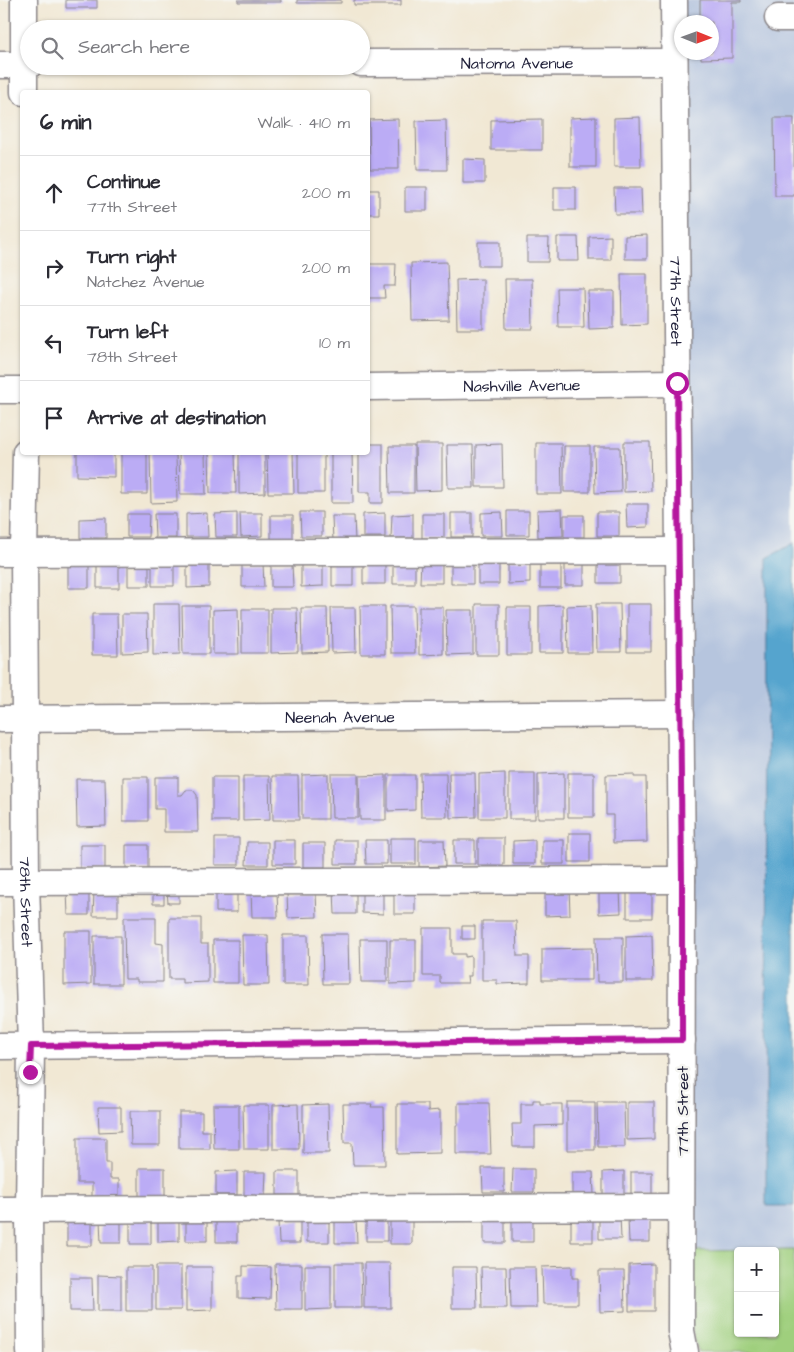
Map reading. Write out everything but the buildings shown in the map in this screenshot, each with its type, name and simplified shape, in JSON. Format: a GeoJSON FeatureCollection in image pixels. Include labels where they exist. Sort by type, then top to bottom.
{"type":"FeatureCollection","features":[{"type":"Feature","properties":{"kind":"street"},"geometry":{"type":"LineString","coordinates":[[22,20],[24,0]]}},
{"type":"Feature","properties":{"kind":"street","name":"77th Street"},"geometry":{"type":"LineString","coordinates":[[674,0],[682,880],[681,1331],[684,1352]]}},
{"type":"Feature","properties":{"kind":"street"},"geometry":{"type":"LineString","coordinates":[[18,65],[20,43]]}},
{"type":"Feature","properties":{"kind":"street","name":"Natoma Avenue"},"geometry":{"type":"LineString","coordinates":[[370,63],[674,62]]}},
{"type":"Feature","properties":{"kind":"street"},"geometry":{"type":"LineString","coordinates":[[20,75],[24,90]]}},
{"type":"Feature","properties":{"kind":"street","name":"Nashville Avenue"},"geometry":{"type":"LineString","coordinates":[[370,387],[677,383]]}},
{"type":"Feature","properties":{"kind":"street"},"geometry":{"type":"LineString","coordinates":[[0,390],[20,390]]}},
{"type":"Feature","properties":{"kind":"street","name":"78th Street"},"geometry":{"type":"LineString","coordinates":[[26,455],[12,553],[13,719],[26,882],[31,1046],[30,1352]]}},
{"type":"Feature","properties":{"kind":"street"},"geometry":{"type":"LineString","coordinates":[[12,553],[679,551]]}},
{"type":"Feature","properties":{"kind":"street","name":"Neenah Avenue"},"geometry":{"type":"LineString","coordinates":[[13,719],[680,714]]}},
{"type":"Feature","properties":{"kind":"street"},"geometry":{"type":"LineString","coordinates":[[0,882],[682,880]]}},
{"type":"Feature","properties":{"kind":"street"},"geometry":{"type":"LineString","coordinates":[[0,1046],[682,1040]]}},
{"type":"Feature","properties":{"kind":"street"},"geometry":{"type":"LineString","coordinates":[[0,1210],[681,1207]]}},
{"type":"Feature","properties":{"kind":"shaded area"},"geometry":{"type":"Polygon","coordinates":[[[680,0],[794,0],[794,1250],[779,1250],[779,1247],[734,1247],[734,1251],[689,1251],[680,60],[719,60],[719,15],[680,15],[680,0]]]}},
{"type":"Feature","properties":{"kind":"green space"},"geometry":{"type":"Polygon","coordinates":[[[779,1250],[794,1250],[794,1352],[698,1352],[690,1321],[689,1251],[734,1251],[734,1337],[779,1337],[779,1250]]]}},
{"type":"Feature","properties":{"kind":"water"},"geometry":{"type":"Polygon","coordinates":[[[794,543],[794,1206],[766,1206],[767,558],[794,543]]]}},
{"type":"Feature","properties":{"kind":"route"},"geometry":{"type":"LineString","coordinates":[[30,1072],[31,1046],[682,1040],[677,383]]}}]}
